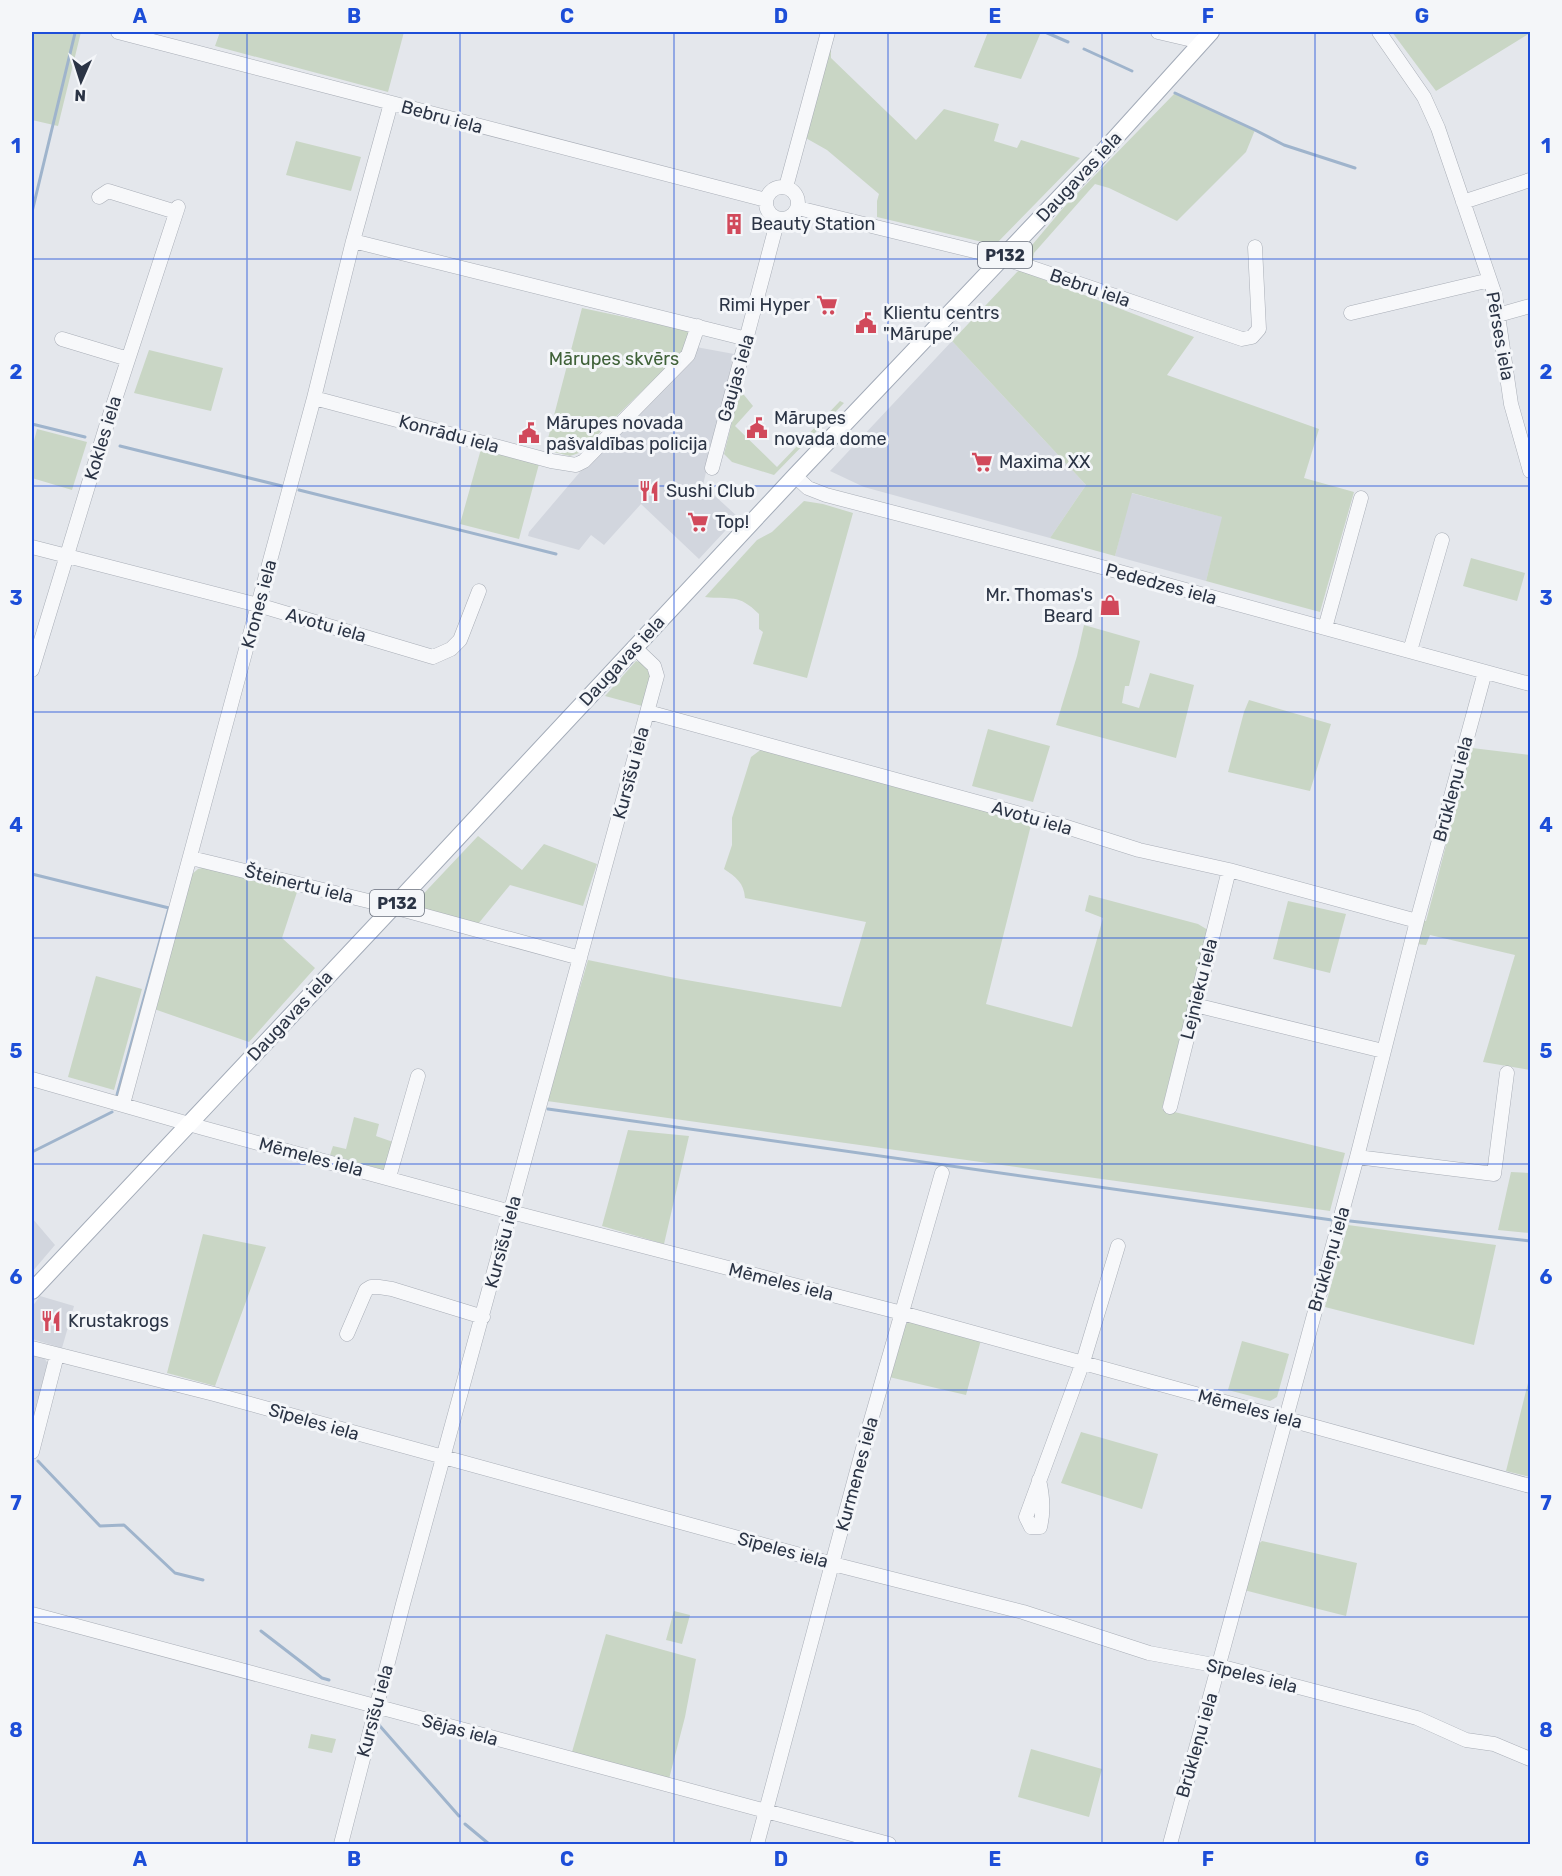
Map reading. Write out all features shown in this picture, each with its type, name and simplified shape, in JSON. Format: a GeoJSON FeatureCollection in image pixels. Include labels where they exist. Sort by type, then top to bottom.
{"type":"FeatureCollection","features":[{"type":"Feature","properties":{"kind":"main road","name":"Daugavas iela"},"geometry":{"type":"LineString","coordinates":[[32,1291],[393,908],[634,647],[1099,156],[1206,37]]}},
{"type":"Feature","properties":{"kind":"street","name":"Bebru iela"},"geometry":{"type":"LineString","coordinates":[[118,32],[766,200]]}},
{"type":"Feature","properties":{"kind":"street"},"geometry":{"type":"LineString","coordinates":[[786,187],[828,32]]}},
{"type":"Feature","properties":{"kind":"street"},"geometry":{"type":"LineString","coordinates":[[1158,32],[1206,37]]}},
{"type":"Feature","properties":{"kind":"street","name":"Pērses iela"},"geometry":{"type":"LineString","coordinates":[[1379,32],[1424,97],[1438,128],[1495,295],[1511,404],[1530,471]]}},
{"type":"Feature","properties":{"kind":"street","name":"Krones iela"},"geometry":{"type":"LineString","coordinates":[[123,1104],[191,858],[391,103]]}},
{"type":"Feature","properties":{"kind":"street"},"geometry":{"type":"LineString","coordinates":[[1463,202],[1530,180]]}},
{"type":"Feature","properties":{"kind":"street"},"geometry":{"type":"LineString","coordinates":[[786,187],[796,195],[798,208],[790,217],[778,219],[768,212],[766,200],[773,189],[786,187]]}},
{"type":"Feature","properties":{"kind":"street","name":"Kokles iela"},"geometry":{"type":"LineString","coordinates":[[32,670],[177,209],[108,191],[99,197]]}},
{"type":"Feature","properties":{"kind":"street","name":"Bebru iela"},"geometry":{"type":"LineString","coordinates":[[798,208],[1003,258],[1242,339],[1252,338],[1259,329],[1255,246]]}},
{"type":"Feature","properties":{"kind":"street","name":"Gaujas iela"},"geometry":{"type":"LineString","coordinates":[[712,468],[778,219]]}},
{"type":"Feature","properties":{"kind":"street"},"geometry":{"type":"LineString","coordinates":[[353,241],[747,339]]}},
{"type":"Feature","properties":{"kind":"street"},"geometry":{"type":"LineString","coordinates":[[1352,313],[1490,280]]}},
{"type":"Feature","properties":{"kind":"street"},"geometry":{"type":"LineString","coordinates":[[1498,315],[1530,306]]}},
{"type":"Feature","properties":{"kind":"street","name":"Konrādu iela"},"geometry":{"type":"LineString","coordinates":[[314,398],[551,461],[576,465],[584,461],[688,355],[698,326]]}},
{"type":"Feature","properties":{"kind":"street"},"geometry":{"type":"LineString","coordinates":[[62,339],[128,359]]}},
{"type":"Feature","properties":{"kind":"street","name":"Pededzes iela"},"geometry":{"type":"LineString","coordinates":[[795,476],[808,488],[826,495],[1087,563],[1530,684]]}},
{"type":"Feature","properties":{"kind":"street"},"geometry":{"type":"LineString","coordinates":[[1325,628],[1361,498]]}},
{"type":"Feature","properties":{"kind":"street"},"geometry":{"type":"LineString","coordinates":[[1410,651],[1442,540]]}},
{"type":"Feature","properties":{"kind":"street","name":"Avotu iela"},"geometry":{"type":"LineString","coordinates":[[32,547],[258,605],[433,657],[451,650],[460,640],[479,591]]}},
{"type":"Feature","properties":{"kind":"street","name":"Kursīšu iela"},"geometry":{"type":"LineString","coordinates":[[340,1845],[657,676],[657,670],[634,647]]}},
{"type":"Feature","properties":{"kind":"street","name":"Brūkleņu iela"},"geometry":{"type":"LineString","coordinates":[[1170,1845],[1357,1157],[1416,921],[1485,672]]}},
{"type":"Feature","properties":{"kind":"street","name":"Avotu iela"},"geometry":{"type":"LineString","coordinates":[[648,712],[1057,825],[1139,850],[1229,870],[1416,921]]}},
{"type":"Feature","properties":{"kind":"street","name":"Šteinertu iela"},"geometry":{"type":"LineString","coordinates":[[191,858],[393,908],[580,958]]}},
{"type":"Feature","properties":{"kind":"street","name":"Lejnieku iela"},"geometry":{"type":"LineString","coordinates":[[1170,1107],[1229,870]]}},
{"type":"Feature","properties":{"kind":"street"},"geometry":{"type":"LineString","coordinates":[[1195,1005],[1383,1051]]}},
{"type":"Feature","properties":{"kind":"street"},"geometry":{"type":"LineString","coordinates":[[1357,1157],[1494,1174],[1507,1073]]}},
{"type":"Feature","properties":{"kind":"street"},"geometry":{"type":"LineString","coordinates":[[389,1177],[418,1076]]}},
{"type":"Feature","properties":{"kind":"street","name":"Mēmeles iela"},"geometry":{"type":"LineString","coordinates":[[32,1079],[511,1212],[902,1313],[1530,1486]]}},
{"type":"Feature","properties":{"kind":"street","name":"Kurmenes iela"},"geometry":{"type":"LineString","coordinates":[[757,1845],[865,1441],[942,1173]]}},
{"type":"Feature","properties":{"kind":"street"},"geometry":{"type":"LineString","coordinates":[[1039,1480],[1083,1362],[1118,1246]]}},
{"type":"Feature","properties":{"kind":"street"},"geometry":{"type":"LineString","coordinates":[[347,1334],[366,1290],[371,1287],[392,1290],[483,1317]]}},
{"type":"Feature","properties":{"kind":"street","name":"Sīpeles iela"},"geometry":{"type":"LineString","coordinates":[[32,1348],[214,1394],[833,1564],[1023,1612],[1149,1653],[1219,1666],[1417,1718],[1466,1740],[1494,1744],[1530,1759]]}},
{"type":"Feature","properties":{"kind":"street"},"geometry":{"type":"LineString","coordinates":[[32,1452],[57,1354]]}},
{"type":"Feature","properties":{"kind":"street","name":"Sējas iela"},"geometry":{"type":"LineString","coordinates":[[32,1614],[888,1845]]}},
{"type":"Feature","properties":{"kind":"shaded area"},"geometry":{"type":"Polygon","coordinates":[[[952,341],[1086,485],[1050,538],[864,487],[830,471],[952,341]]]}},
{"type":"Feature","properties":{"kind":"shaded area"},"geometry":{"type":"Polygon","coordinates":[[[696,347],[734,354],[703,485],[738,517],[699,559],[641,504],[604,545],[591,535],[579,550],[528,536],[591,459],[696,347]]]}},
{"type":"Feature","properties":{"kind":"shaded area"},"geometry":{"type":"Polygon","coordinates":[[[1131,493],[1223,517],[1206,581],[1115,556],[1131,493]]]}},
{"type":"Feature","properties":{"kind":"shaded area"},"geometry":{"type":"Polygon","coordinates":[[[32,1218],[55,1245],[32,1272],[32,1218]]]}},
{"type":"Feature","properties":{"kind":"shaded area","name":"Krustakrogs"},"geometry":{"type":"Polygon","coordinates":[[[40,1296],[74,1306],[62,1348],[32,1339],[32,1307],[40,1296]]]}},
{"type":"Feature","properties":{"kind":"shaded area"},"geometry":{"type":"Polygon","coordinates":[[[32,1353],[43,1356],[50,1367],[32,1439],[32,1353]]]}},
{"type":"Feature","properties":{"kind":"green space"},"geometry":{"type":"Polygon","coordinates":[[[32,32],[81,32],[58,126],[32,120],[32,32]]]}},
{"type":"Feature","properties":{"kind":"green space"},"geometry":{"type":"Polygon","coordinates":[[[220,32],[404,32],[388,92],[215,46],[220,32]]]}},
{"type":"Feature","properties":{"kind":"green space"},"geometry":{"type":"Polygon","coordinates":[[[988,32],[1041,32],[1021,79],[974,67],[988,32]]]}},
{"type":"Feature","properties":{"kind":"green space"},"geometry":{"type":"Polygon","coordinates":[[[1392,32],[1530,32],[1530,33],[1436,91],[1392,32]]]}},
{"type":"Feature","properties":{"kind":"green space"},"geometry":{"type":"Polygon","coordinates":[[[831,45],[831,58],[916,140],[944,109],[999,124],[994,141],[1017,148],[1021,140],[1080,158],[995,245],[877,217],[879,194],[827,150],[804,137],[831,45]]]}},
{"type":"Feature","properties":{"kind":"green space"},"geometry":{"type":"Polygon","coordinates":[[[1175,93],[1255,130],[1246,152],[1177,221],[1109,188],[1095,184],[1034,253],[1033,259],[1036,263],[1023,260],[1022,257],[1064,207],[1175,93]]]}},
{"type":"Feature","properties":{"kind":"green space"},"geometry":{"type":"Polygon","coordinates":[[[296,141],[361,157],[351,191],[286,175],[296,141]]]}},
{"type":"Feature","properties":{"kind":"green space"},"geometry":{"type":"Polygon","coordinates":[[[1019,270],[1194,337],[1167,375],[1319,429],[1304,478],[1354,492],[1320,612],[1206,581],[1222,517],[1132,493],[1115,556],[1050,538],[1086,485],[952,341],[1019,270]]]}},
{"type":"Feature","properties":{"kind":"green space","name":"Mārupes skvērs"},"geometry":{"type":"Polygon","coordinates":[[[582,308],[686,330],[690,332],[691,343],[579,453],[570,456],[545,450],[582,308]]]}},
{"type":"Feature","properties":{"kind":"green space"},"geometry":{"type":"Polygon","coordinates":[[[149,350],[223,368],[211,411],[134,393],[149,350]]]}},
{"type":"Feature","properties":{"kind":"green space"},"geometry":{"type":"Polygon","coordinates":[[[740,390],[753,406],[735,426],[777,467],[840,401],[844,403],[774,475],[732,462],[724,454],[740,390]]]}},
{"type":"Feature","properties":{"kind":"green space"},"geometry":{"type":"Polygon","coordinates":[[[37,429],[87,442],[72,490],[32,478],[32,449],[37,429]]]}},
{"type":"Feature","properties":{"kind":"green space"},"geometry":{"type":"Polygon","coordinates":[[[481,449],[539,464],[519,539],[460,524],[481,449]]]}},
{"type":"Feature","properties":{"kind":"green space"},"geometry":{"type":"Polygon","coordinates":[[[804,501],[853,513],[807,678],[753,664],[763,632],[759,629],[759,614],[740,600],[705,597],[757,540],[772,532],[804,501]]]}},
{"type":"Feature","properties":{"kind":"green space"},"geometry":{"type":"Polygon","coordinates":[[[1471,558],[1525,573],[1517,601],[1463,586],[1471,558]]]}},
{"type":"Feature","properties":{"kind":"green space"},"geometry":{"type":"Polygon","coordinates":[[[1084,625],[1140,641],[1129,686],[1125,686],[1122,703],[1139,708],[1150,673],[1194,685],[1176,758],[1056,725],[1084,625]]]}},
{"type":"Feature","properties":{"kind":"green space"},"geometry":{"type":"Polygon","coordinates":[[[636,661],[646,666],[652,677],[642,706],[605,696],[636,661]]]}},
{"type":"Feature","properties":{"kind":"green space"},"geometry":{"type":"Polygon","coordinates":[[[1249,700],[1331,724],[1310,791],[1228,772],[1249,700]]]}},
{"type":"Feature","properties":{"kind":"green space"},"geometry":{"type":"Polygon","coordinates":[[[988,729],[1050,746],[1033,802],[972,786],[988,729]]]}},
{"type":"Feature","properties":{"kind":"green space"},"geometry":{"type":"Polygon","coordinates":[[[763,748],[1032,821],[986,1004],[1072,1027],[1103,918],[1085,911],[1089,895],[1198,924],[1208,930],[1162,1109],[1345,1153],[1330,1211],[547,1101],[588,960],[675,978],[841,1007],[866,922],[745,898],[739,881],[724,869],[732,845],[732,818],[751,757],[763,748]]]}},
{"type":"Feature","properties":{"kind":"green space"},"geometry":{"type":"Polygon","coordinates":[[[1472,748],[1530,755],[1530,1070],[1483,1062],[1515,955],[1430,935],[1426,945],[1416,944],[1422,921],[1426,921],[1472,748]]]}},
{"type":"Feature","properties":{"kind":"green space"},"geometry":{"type":"Polygon","coordinates":[[[478,836],[522,870],[544,844],[597,864],[583,906],[510,885],[478,924],[411,907],[478,836]]]}},
{"type":"Feature","properties":{"kind":"green space"},"geometry":{"type":"Polygon","coordinates":[[[210,866],[298,889],[282,938],[315,968],[249,1042],[154,1009],[191,875],[198,869],[210,866]]]}},
{"type":"Feature","properties":{"kind":"green space"},"geometry":{"type":"Polygon","coordinates":[[[1288,901],[1346,914],[1330,973],[1273,959],[1288,901]]]}},
{"type":"Feature","properties":{"kind":"green space"},"geometry":{"type":"Polygon","coordinates":[[[96,976],[142,989],[114,1090],[68,1077],[96,976]]]}},
{"type":"Feature","properties":{"kind":"green space"},"geometry":{"type":"Polygon","coordinates":[[[354,1117],[379,1124],[376,1136],[393,1142],[385,1170],[330,1155],[333,1146],[346,1149],[354,1117]]]}},
{"type":"Feature","properties":{"kind":"green space"},"geometry":{"type":"Polygon","coordinates":[[[628,1130],[689,1136],[664,1244],[602,1226],[628,1130]]]}},
{"type":"Feature","properties":{"kind":"green space"},"geometry":{"type":"Polygon","coordinates":[[[1511,1172],[1530,1173],[1530,1233],[1498,1230],[1511,1172]]]}},
{"type":"Feature","properties":{"kind":"green space"},"geometry":{"type":"Polygon","coordinates":[[[1348,1225],[1496,1245],[1474,1345],[1325,1307],[1348,1225]]]}},
{"type":"Feature","properties":{"kind":"green space"},"geometry":{"type":"Polygon","coordinates":[[[203,1234],[266,1247],[215,1386],[167,1373],[203,1234]]]}},
{"type":"Feature","properties":{"kind":"green space"},"geometry":{"type":"Polygon","coordinates":[[[911,1320],[981,1340],[966,1395],[889,1377],[904,1326],[911,1320]]]}},
{"type":"Feature","properties":{"kind":"green space"},"geometry":{"type":"Polygon","coordinates":[[[1242,1341],[1289,1354],[1277,1397],[1270,1401],[1228,1390],[1242,1341]]]}},
{"type":"Feature","properties":{"kind":"green space"},"geometry":{"type":"Polygon","coordinates":[[[1530,1375],[1530,1477],[1506,1471],[1530,1375]]]}},
{"type":"Feature","properties":{"kind":"green space"},"geometry":{"type":"Polygon","coordinates":[[[1081,1432],[1158,1454],[1142,1509],[1061,1483],[1081,1432]]]}},
{"type":"Feature","properties":{"kind":"green space"},"geometry":{"type":"Polygon","coordinates":[[[1262,1541],[1357,1563],[1346,1616],[1244,1590],[1255,1547],[1262,1541]]]}},
{"type":"Feature","properties":{"kind":"green space"},"geometry":{"type":"Polygon","coordinates":[[[674,1611],[690,1615],[682,1644],[666,1640],[674,1611]]]}},
{"type":"Feature","properties":{"kind":"green space"},"geometry":{"type":"Polygon","coordinates":[[[606,1634],[696,1659],[685,1717],[669,1779],[572,1752],[606,1634]]]}},
{"type":"Feature","properties":{"kind":"green space"},"geometry":{"type":"Polygon","coordinates":[[[311,1734],[336,1739],[332,1753],[308,1748],[311,1734]]]}},
{"type":"Feature","properties":{"kind":"green space"},"geometry":{"type":"Polygon","coordinates":[[[1031,1749],[1102,1769],[1089,1817],[1018,1797],[1031,1749]]]}},
{"type":"Feature","properties":{"kind":"waterway"},"geometry":{"type":"LineString","coordinates":[[32,212],[75,33],[71,32]]}},
{"type":"Feature","properties":{"kind":"waterway"},"geometry":{"type":"LineString","coordinates":[[1045,32],[1068,42]]}},
{"type":"Feature","properties":{"kind":"waterway"},"geometry":{"type":"LineString","coordinates":[[1084,49],[1132,71]]}},
{"type":"Feature","properties":{"kind":"waterway"},"geometry":{"type":"LineString","coordinates":[[1175,93],[1284,145],[1355,168]]}},
{"type":"Feature","properties":{"kind":"waterway"},"geometry":{"type":"LineString","coordinates":[[32,424],[85,437]]}},
{"type":"Feature","properties":{"kind":"waterway"},"geometry":{"type":"LineString","coordinates":[[120,446],[282,486]]}},
{"type":"Feature","properties":{"kind":"waterway"},"geometry":{"type":"LineString","coordinates":[[299,490],[556,554]]}},
{"type":"Feature","properties":{"kind":"waterway"},"geometry":{"type":"LineString","coordinates":[[32,874],[169,908],[117,1095]]}},
{"type":"Feature","properties":{"kind":"waterway"},"geometry":{"type":"LineString","coordinates":[[548,1109],[1332,1220]]}},
{"type":"Feature","properties":{"kind":"waterway"},"geometry":{"type":"LineString","coordinates":[[32,1152],[112,1112]]}},
{"type":"Feature","properties":{"kind":"waterway"},"geometry":{"type":"LineString","coordinates":[[1350,1221],[1530,1241]]}},
{"type":"Feature","properties":{"kind":"waterway"},"geometry":{"type":"LineString","coordinates":[[38,1461],[100,1526],[124,1525],[175,1573],[203,1580]]}},
{"type":"Feature","properties":{"kind":"waterway"},"geometry":{"type":"LineString","coordinates":[[261,1631],[322,1678],[329,1680]]}},
{"type":"Feature","properties":{"kind":"waterway"},"geometry":{"type":"LineString","coordinates":[[379,1725],[459,1816]]}},
{"type":"Feature","properties":{"kind":"waterway"},"geometry":{"type":"LineString","coordinates":[[465,1824],[489,1844]]}},
{"type":"Feature","properties":{"kind":"place","name":"Beauty Station"},"geometry":{"type":"Point","coordinates":[734,224]}},
{"type":"Feature","properties":{"kind":"place","name":"Rimi Hyper"},"geometry":{"type":"Point","coordinates":[827,305]}},
{"type":"Feature","properties":{"kind":"place","name":"Klientu centrs \"Mārupe\""},"geometry":{"type":"Point","coordinates":[866,323]}},
{"type":"Feature","properties":{"kind":"place","name":"Mārupes novada dome"},"geometry":{"type":"Point","coordinates":[757,428]}},
{"type":"Feature","properties":{"kind":"place","name":"Mārupes novada pašvaldības policija"},"geometry":{"type":"Point","coordinates":[529,433]}},
{"type":"Feature","properties":{"kind":"place","name":"Maxima XX"},"geometry":{"type":"Point","coordinates":[982,462]}},
{"type":"Feature","properties":{"kind":"place","name":"Sushi Club"},"geometry":{"type":"Point","coordinates":[649,491]}},
{"type":"Feature","properties":{"kind":"place","name":"Top!"},"geometry":{"type":"Point","coordinates":[698,522]}},
{"type":"Feature","properties":{"kind":"place","name":"Mr. Thomas's Beard"},"geometry":{"type":"Point","coordinates":[1110,605]}},
{"type":"Feature","properties":{"kind":"place","name":"Krustakrogs"},"geometry":{"type":"Point","coordinates":[51,1321]}}]}
